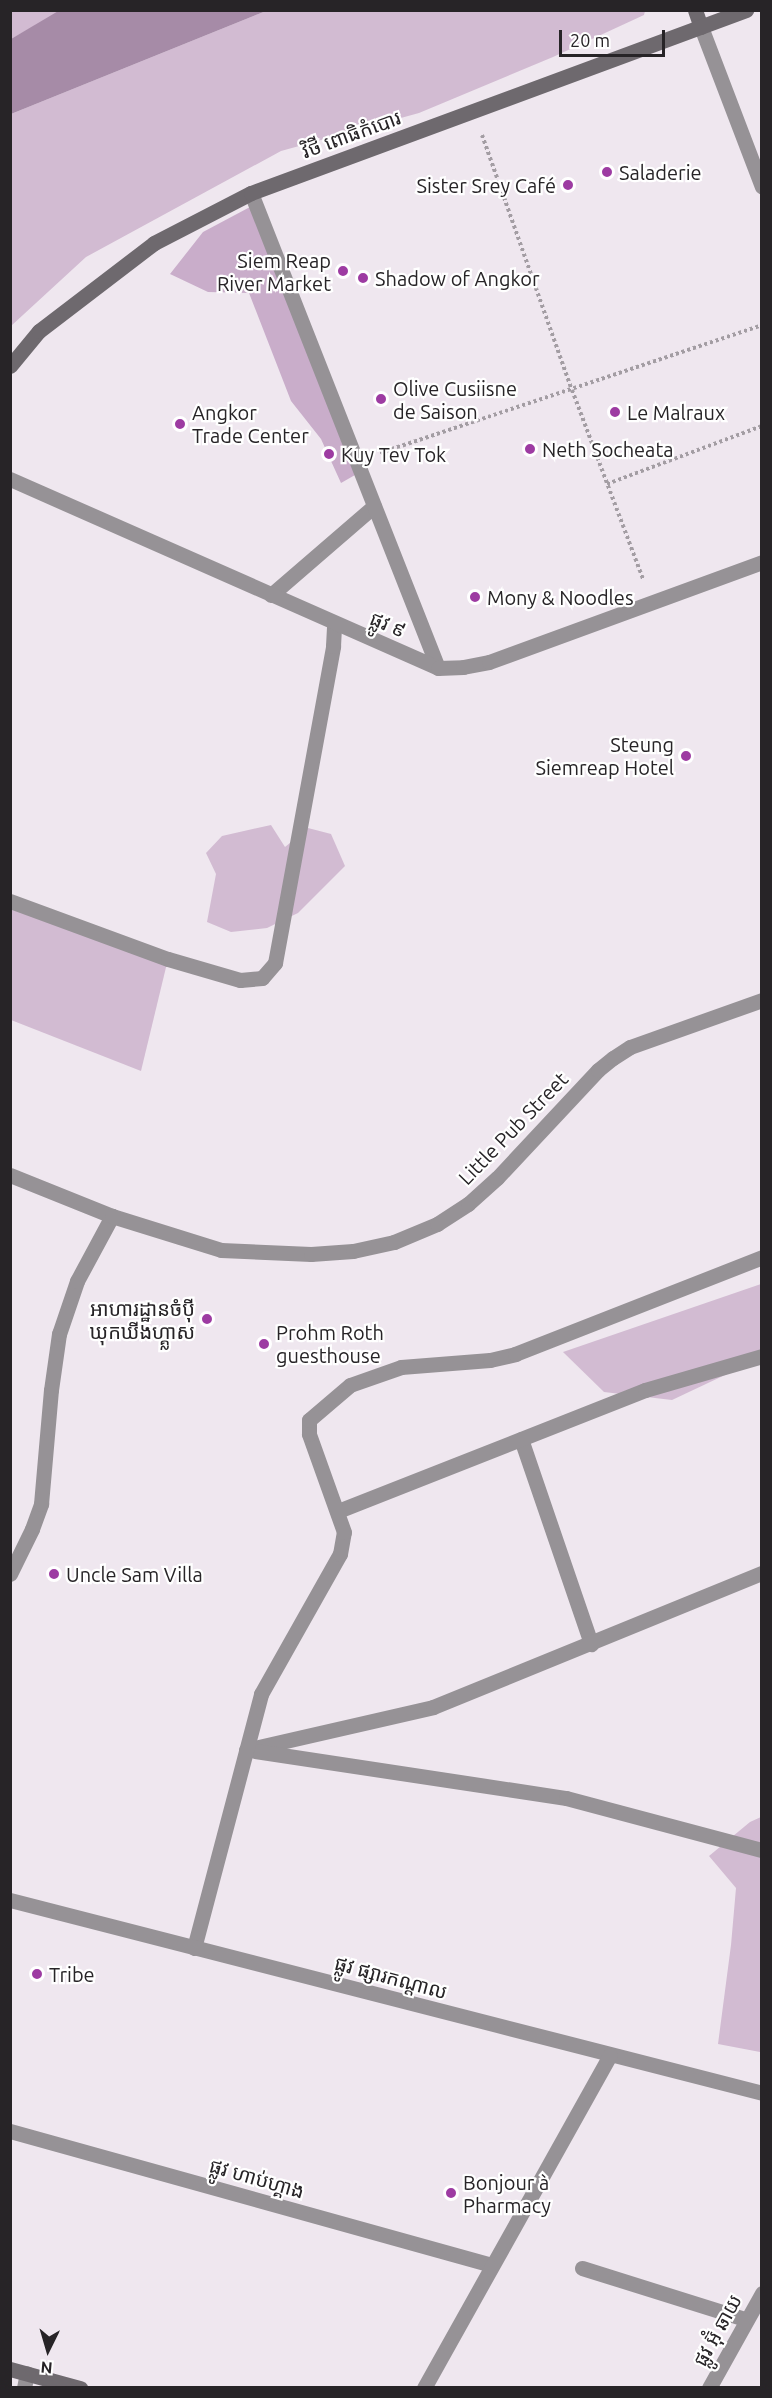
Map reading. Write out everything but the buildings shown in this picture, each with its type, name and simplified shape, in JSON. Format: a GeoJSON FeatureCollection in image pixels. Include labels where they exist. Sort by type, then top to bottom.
{"type":"FeatureCollection","features":[{"type":"Feature","properties":{"kind":"street"},"geometry":{"type":"LineString","coordinates":[[694,10],[762,187]]}},
{"type":"Feature","properties":{"kind":"street","name":"វិថី ពោធិកំបោរ"},"geometry":{"type":"LineString","coordinates":[[10,366],[39,331],[154,243],[251,193],[746,10]]}},
{"type":"Feature","properties":{"kind":"street"},"geometry":{"type":"LineString","coordinates":[[251,193],[438,668]]}},
{"type":"Feature","properties":{"kind":"street","name":"ផ្លូវ ៩"},"geometry":{"type":"LineString","coordinates":[[10,479],[438,668],[463,667],[489,662],[762,562]]}},
{"type":"Feature","properties":{"kind":"street"},"geometry":{"type":"LineString","coordinates":[[271,595],[374,506]]}},
{"type":"Feature","properties":{"kind":"street"},"geometry":{"type":"LineString","coordinates":[[10,901],[168,959],[240,981],[262,978],[274,963],[333,646],[334,624]]}},
{"type":"Feature","properties":{"kind":"street","name":"Little Pub Street"},"geometry":{"type":"LineString","coordinates":[[10,1174],[112,1216],[221,1251],[311,1254],[353,1251],[394,1242],[437,1224],[468,1204],[497,1178],[598,1070],[613,1058],[630,1047],[762,1000]]}},
{"type":"Feature","properties":{"kind":"street"},"geometry":{"type":"LineString","coordinates":[[10,1574],[32,1529],[41,1504],[51,1390],[59,1334],[77,1281],[112,1216]]}},
{"type":"Feature","properties":{"kind":"street"},"geometry":{"type":"LineString","coordinates":[[194,1948],[261,1694],[340,1554],[344,1532],[309,1434],[309,1420],[350,1385],[402,1367],[490,1360],[515,1354],[762,1257]]}},
{"type":"Feature","properties":{"kind":"street"},"geometry":{"type":"LineString","coordinates":[[338,1511],[645,1390],[762,1356]]}},
{"type":"Feature","properties":{"kind":"street"},"geometry":{"type":"LineString","coordinates":[[521,1439],[591,1644]]}},
{"type":"Feature","properties":{"kind":"street"},"geometry":{"type":"LineString","coordinates":[[246,1750],[433,1707],[762,1573]]}},
{"type":"Feature","properties":{"kind":"street"},"geometry":{"type":"LineString","coordinates":[[246,1750],[566,1798],[762,1850]]}},
{"type":"Feature","properties":{"kind":"street","name":"ផ្លូវ ផ្សារកណ្តាល"},"geometry":{"type":"LineString","coordinates":[[10,1900],[762,2093]]}},
{"type":"Feature","properties":{"kind":"street"},"geometry":{"type":"LineString","coordinates":[[424,2388],[609,2055]]}},
{"type":"Feature","properties":{"kind":"street","name":"ផ្លូវ ហាប់ហ្គាង"},"geometry":{"type":"LineString","coordinates":[[10,2131],[492,2265]]}},
{"type":"Feature","properties":{"kind":"street"},"geometry":{"type":"LineString","coordinates":[[582,2268],[745,2319]]}},
{"type":"Feature","properties":{"kind":"street","name":"ផ្លូវ អ៊ុំ ឆាយ"},"geometry":{"type":"LineString","coordinates":[[709,2388],[745,2319],[762,2293]]}},
{"type":"Feature","properties":{"kind":"street"},"geometry":{"type":"LineString","coordinates":[[10,2369],[26,2380],[80,2388]]}},
{"type":"Feature","properties":{"kind":"path"},"geometry":{"type":"LineString","coordinates":[[473,111],[572,390],[651,603]]}},
{"type":"Feature","properties":{"kind":"path"},"geometry":{"type":"LineString","coordinates":[[357,461],[762,325]]}},
{"type":"Feature","properties":{"kind":"path"},"geometry":{"type":"LineString","coordinates":[[607,484],[762,426]]}},
{"type":"Feature","properties":{"kind":"shaded area"},"geometry":{"type":"Polygon","coordinates":[[[60,10],[266,11],[11,114],[11,39],[60,10]]]}},
{"type":"Feature","properties":{"kind":"shaded area"},"geometry":{"type":"Polygon","coordinates":[[[11,11],[61,11],[11,39],[11,11]]]}},
{"type":"Feature","properties":{"kind":"shaded area"},"geometry":{"type":"Polygon","coordinates":[[[266,11],[645,11],[644,15],[553,57],[419,113],[281,151],[86,257],[11,326],[11,114],[266,11]]]}},
{"type":"Feature","properties":{"kind":"shaded area"},"geometry":{"type":"Polygon","coordinates":[[[250,207],[355,475],[341,483],[321,439],[291,401],[249,293],[208,292],[170,274],[203,232],[250,207]]]}},
{"type":"Feature","properties":{"kind":"shaded area"},"geometry":{"type":"Polygon","coordinates":[[[271,825],[285,847],[308,828],[331,834],[345,866],[298,913],[267,928],[231,932],[207,922],[216,874],[206,853],[222,836],[271,825]]]}},
{"type":"Feature","properties":{"kind":"shaded area"},"geometry":{"type":"Polygon","coordinates":[[[10,901],[168,959],[141,1071],[11,1020],[10,901]]]}},
{"type":"Feature","properties":{"kind":"shaded area"},"geometry":{"type":"Polygon","coordinates":[[[761,1284],[761,1358],[672,1400],[604,1392],[563,1352],[761,1284]]]}},
{"type":"Feature","properties":{"kind":"shaded area"},"geometry":{"type":"Polygon","coordinates":[[[761,1817],[762,2045],[760,2052],[718,2044],[736,1888],[709,1856],[750,1822],[761,1817]]]}},
{"type":"Feature","properties":{"kind":"place","name":"Saladerie"},"geometry":{"type":"Point","coordinates":[607,172]}},
{"type":"Feature","properties":{"kind":"place","name":"Sister Srey Café"},"geometry":{"type":"Point","coordinates":[568,185]}},
{"type":"Feature","properties":{"kind":"place","name":"Siem Reap River Market"},"geometry":{"type":"Point","coordinates":[343,271]}},
{"type":"Feature","properties":{"kind":"place","name":"Shadow of Angkor"},"geometry":{"type":"Point","coordinates":[363,278]}},
{"type":"Feature","properties":{"kind":"place","name":"Olive Cusiisne de Saison"},"geometry":{"type":"Point","coordinates":[381,399]}},
{"type":"Feature","properties":{"kind":"place","name":"Le Malraux"},"geometry":{"type":"Point","coordinates":[615,412]}},
{"type":"Feature","properties":{"kind":"place","name":"Angkor Trade Center"},"geometry":{"type":"Point","coordinates":[180,424]}},
{"type":"Feature","properties":{"kind":"place","name":"Neth Socheata"},"geometry":{"type":"Point","coordinates":[530,449]}},
{"type":"Feature","properties":{"kind":"place","name":"Kuy Tev Tok"},"geometry":{"type":"Point","coordinates":[329,454]}},
{"type":"Feature","properties":{"kind":"place","name":"Mony & Noodles"},"geometry":{"type":"Point","coordinates":[475,597]}},
{"type":"Feature","properties":{"kind":"place","name":"Steung Siemreap Hotel"},"geometry":{"type":"Point","coordinates":[686,756]}},
{"type":"Feature","properties":{"kind":"place","name":"អាហារដ្ឋានចំបុី ឃុកឃីងហ្គ្លាស"},"geometry":{"type":"Point","coordinates":[207,1319]}},
{"type":"Feature","properties":{"kind":"place","name":"Prohm Roth guesthouse"},"geometry":{"type":"Point","coordinates":[264,1344]}},
{"type":"Feature","properties":{"kind":"place","name":"Uncle Sam Villa"},"geometry":{"type":"Point","coordinates":[54,1574]}},
{"type":"Feature","properties":{"kind":"place","name":"Tribe"},"geometry":{"type":"Point","coordinates":[37,1974]}},
{"type":"Feature","properties":{"kind":"place","name":"Bonjour à Pharmacy"},"geometry":{"type":"Point","coordinates":[451,2193]}}]}
